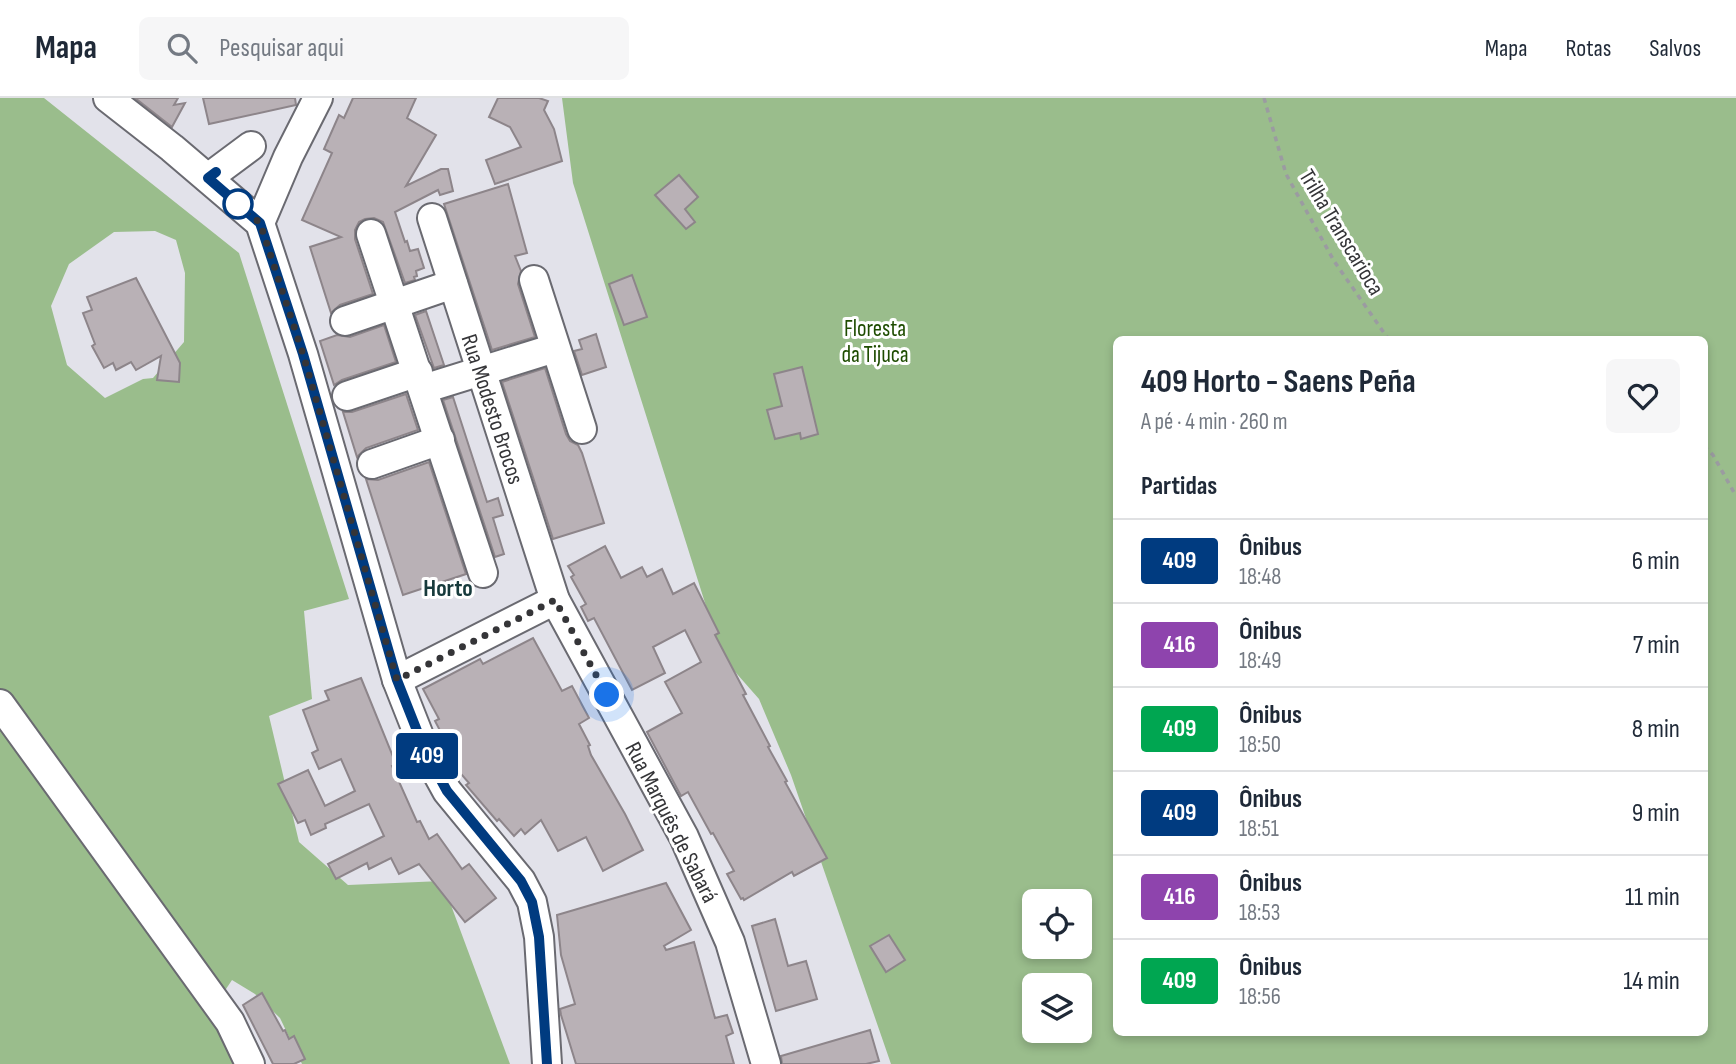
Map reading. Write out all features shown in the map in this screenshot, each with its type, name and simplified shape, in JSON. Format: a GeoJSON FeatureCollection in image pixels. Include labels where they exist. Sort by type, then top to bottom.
{"type":"FeatureCollection","features":[{"type":"Feature","properties":{"kind":"street"},"geometry":{"type":"LineString","coordinates":[[108,98],[260,223],[303,354],[397,680],[425,751],[447,791],[521,881],[532,902],[539,937],[547,1064]]}},
{"type":"Feature","properties":{"kind":"street"},"geometry":{"type":"LineString","coordinates":[[260,223],[318,98]]}},
{"type":"Feature","properties":{"kind":"street"},"geometry":{"type":"LineString","coordinates":[[216,185],[258,153]]}},
{"type":"Feature","properties":{"kind":"street","name":"Rua Modesto Brocos"},"geometry":{"type":"LineString","coordinates":[[432,218],[555,600]]}},
{"type":"Feature","properties":{"kind":"street"},"geometry":{"type":"LineString","coordinates":[[372,234],[483,573]]}},
{"type":"Feature","properties":{"kind":"street"},"geometry":{"type":"LineString","coordinates":[[534,280],[582,429]]}},
{"type":"Feature","properties":{"kind":"street"},"geometry":{"type":"LineString","coordinates":[[345,321],[453,284]]}},
{"type":"Feature","properties":{"kind":"street"},"geometry":{"type":"LineString","coordinates":[[347,396],[420,380],[481,371],[555,348]]}},
{"type":"Feature","properties":{"kind":"street"},"geometry":{"type":"LineString","coordinates":[[372,464],[440,440]]}},
{"type":"Feature","properties":{"kind":"street"},"geometry":{"type":"LineString","coordinates":[[397,680],[555,600]]}},
{"type":"Feature","properties":{"kind":"street","name":"Rua Marquês de Sabará"},"geometry":{"type":"LineString","coordinates":[[555,600],[684,837],[730,942],[765,1064]]}},
{"type":"Feature","properties":{"kind":"street"},"geometry":{"type":"LineString","coordinates":[[0,704],[230,1022],[250,1064]]}},
{"type":"Feature","properties":{"kind":"path","name":"Trilha Transcarioca"},"geometry":{"type":"LineString","coordinates":[[1264,98],[1286,174],[1334,261],[1386,336]]}},
{"type":"Feature","properties":{"kind":"path"},"geometry":{"type":"LineString","coordinates":[[1708,450],[1736,496]]}},
{"type":"Feature","properties":{"kind":"green space"},"geometry":{"type":"Polygon","coordinates":[[[0,98],[44,98],[239,253],[349,599],[304,611],[312,699],[269,716],[299,842],[348,885],[442,881],[510,1064],[302,1064],[280,1018],[255,994],[232,980],[216,1004],[237,1064],[0,1064],[0,98]],[[155,231],[114,232],[69,264],[51,306],[67,365],[105,398],[143,379],[153,378],[184,342],[185,273],[176,240],[155,231]]]}},
{"type":"Feature","properties":{"kind":"green space","name":"Floresta da Tijuca"},"geometry":{"type":"Polygon","coordinates":[[[562,98],[1736,98],[1736,1064],[891,1064],[791,775],[759,699],[722,657],[573,183],[562,98]]]}},
{"type":"Feature","properties":{"kind":"building"},"geometry":{"type":"Polygon","coordinates":[[[135,98],[178,98],[174,105],[185,103],[172,127],[135,98]]]}},
{"type":"Feature","properties":{"kind":"building"},"geometry":{"type":"Polygon","coordinates":[[[203,98],[295,98],[296,105],[209,124],[203,98]]]}},
{"type":"Feature","properties":{"kind":"building"},"geometry":{"type":"Polygon","coordinates":[[[353,98],[416,98],[407,118],[436,135],[406,186],[441,169],[448,169],[453,191],[440,195],[438,190],[395,212],[405,242],[407,241],[410,251],[418,249],[424,268],[416,271],[415,280],[405,283],[383,222],[374,218],[359,222],[355,239],[373,294],[340,305],[331,313],[310,247],[341,237],[302,220],[332,153],[324,149],[339,115],[344,118],[353,98]]]}},
{"type":"Feature","properties":{"kind":"building"},"geometry":{"type":"Polygon","coordinates":[[[498,98],[539,98],[548,101],[544,110],[554,129],[562,161],[495,184],[486,160],[521,147],[510,127],[489,117],[498,98]]]}},
{"type":"Feature","properties":{"kind":"building"},"geometry":{"type":"Polygon","coordinates":[[[679,175],[698,197],[685,209],[695,222],[686,229],[655,195],[679,175]]]}},
{"type":"Feature","properties":{"kind":"building"},"geometry":{"type":"Polygon","coordinates":[[[508,184],[527,253],[515,256],[521,271],[518,284],[535,337],[492,350],[444,204],[508,184]]]}},
{"type":"Feature","properties":{"kind":"building"},"geometry":{"type":"Polygon","coordinates":[[[632,275],[647,317],[624,325],[609,284],[632,275]]]}},
{"type":"Feature","properties":{"kind":"building"},"geometry":{"type":"Polygon","coordinates":[[[136,278],[180,363],[179,382],[157,380],[161,356],[136,370],[131,362],[116,370],[113,363],[104,368],[92,346],[95,344],[83,313],[92,310],[87,297],[136,278]]]}},
{"type":"Feature","properties":{"kind":"building"},"geometry":{"type":"Polygon","coordinates":[[[426,311],[444,365],[434,368],[415,315],[426,311]]]}},
{"type":"Feature","properties":{"kind":"building"},"geometry":{"type":"Polygon","coordinates":[[[384,325],[396,362],[334,385],[320,341],[337,335],[350,337],[384,325]]]}},
{"type":"Feature","properties":{"kind":"building"},"geometry":{"type":"Polygon","coordinates":[[[596,334],[606,367],[582,375],[574,351],[582,349],[579,340],[596,334]]]}},
{"type":"Feature","properties":{"kind":"building"},"geometry":{"type":"Polygon","coordinates":[[[802,367],[818,434],[801,439],[800,433],[775,439],[767,410],[782,406],[774,374],[802,367]]]}},
{"type":"Feature","properties":{"kind":"building"},"geometry":{"type":"Polygon","coordinates":[[[545,368],[566,434],[582,453],[604,523],[553,539],[502,382],[545,368]]]}},
{"type":"Feature","properties":{"kind":"building"},"geometry":{"type":"Polygon","coordinates":[[[406,394],[418,430],[366,448],[357,457],[343,412],[352,412],[406,394]]]}},
{"type":"Feature","properties":{"kind":"building"},"geometry":{"type":"Polygon","coordinates":[[[453,397],[487,502],[498,498],[503,515],[493,518],[504,554],[495,557],[443,400],[453,397]]]}},
{"type":"Feature","properties":{"kind":"building"},"geometry":{"type":"Polygon","coordinates":[[[429,462],[466,574],[403,595],[366,479],[378,480],[429,462]]]}},
{"type":"Feature","properties":{"kind":"building"},"geometry":{"type":"Polygon","coordinates":[[[605,546],[621,578],[642,567],[647,577],[662,569],[673,594],[694,583],[719,633],[715,635],[746,694],[743,695],[770,746],[768,747],[827,858],[794,876],[792,872],[744,900],[741,899],[727,874],[734,871],[713,833],[711,834],[688,792],[681,796],[647,732],[682,713],[665,682],[701,662],[685,630],[653,647],[665,673],[632,690],[594,618],[588,621],[581,607],[586,604],[568,566],[605,546]]]}},
{"type":"Feature","properties":{"kind":"building"},"geometry":{"type":"Polygon","coordinates":[[[533,638],[562,691],[572,686],[589,718],[579,724],[590,745],[591,755],[643,850],[603,871],[586,837],[558,851],[541,820],[525,834],[521,829],[514,836],[499,819],[497,821],[466,785],[469,783],[455,767],[458,765],[435,721],[439,719],[423,689],[480,659],[483,664],[533,638]]]}},
{"type":"Feature","properties":{"kind":"building"},"geometry":{"type":"Polygon","coordinates":[[[361,678],[396,764],[392,766],[417,822],[420,821],[429,839],[437,834],[462,869],[469,864],[496,898],[465,922],[419,864],[399,874],[391,858],[369,869],[367,863],[336,879],[328,864],[384,836],[369,804],[325,824],[326,828],[311,835],[305,820],[298,823],[278,784],[308,770],[325,806],[355,791],[341,759],[319,769],[312,753],[318,750],[303,710],[329,700],[325,691],[361,678]]]}},
{"type":"Feature","properties":{"kind":"building"},"geometry":{"type":"Polygon","coordinates":[[[666,883],[691,930],[664,946],[666,950],[694,942],[715,1018],[727,1015],[733,1033],[726,1036],[734,1064],[576,1064],[560,1009],[575,1004],[561,955],[557,915],[666,883]]]}},
{"type":"Feature","properties":{"kind":"building"},"geometry":{"type":"Polygon","coordinates":[[[775,919],[788,966],[806,961],[817,999],[776,1011],[752,926],[775,919]]]}},
{"type":"Feature","properties":{"kind":"building"},"geometry":{"type":"Polygon","coordinates":[[[889,935],[905,960],[886,972],[870,946],[889,935]]]}},
{"type":"Feature","properties":{"kind":"building"},"geometry":{"type":"Polygon","coordinates":[[[262,993],[283,1031],[285,1030],[289,1039],[294,1036],[305,1059],[294,1064],[273,1064],[243,1005],[262,993]]]}},
{"type":"Feature","properties":{"kind":"building"},"geometry":{"type":"Polygon","coordinates":[[[870,1030],[879,1061],[866,1064],[782,1064],[781,1056],[870,1030]]]}},
{"type":"Feature","properties":{"kind":"bus line","name":"409"},"geometry":{"type":"LineString","coordinates":[[216,172],[208,178],[260,223],[303,354],[397,680],[425,751],[447,791],[521,881],[532,902],[539,937],[547,1064]]}},
{"type":"Feature","properties":{"kind":"district","name":"Horto"},"geometry":{"type":"Point","coordinates":[448,588]}},
{"type":"Feature","properties":{"kind":"route"},"geometry":{"type":"LineString","coordinates":[[238,204],[260,223],[303,354],[397,680],[555,600],[607,695]]}}]}
